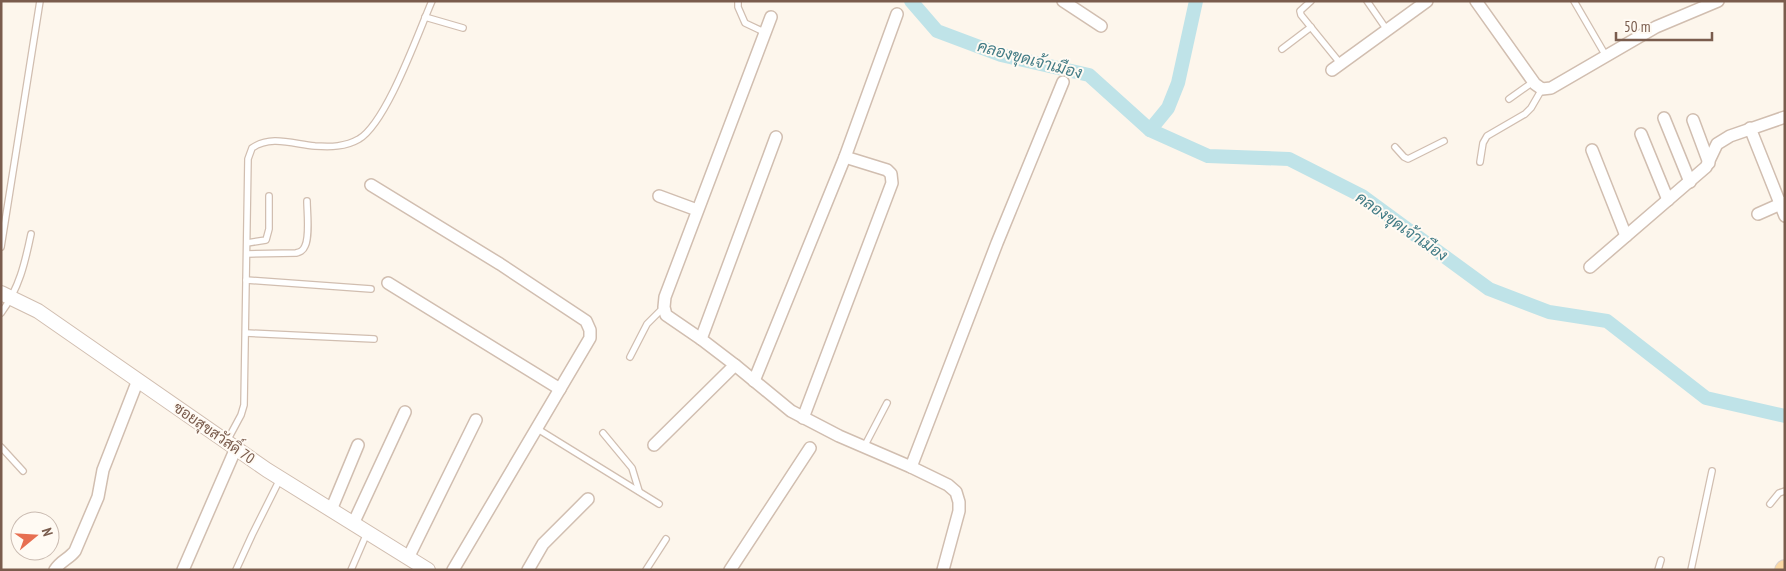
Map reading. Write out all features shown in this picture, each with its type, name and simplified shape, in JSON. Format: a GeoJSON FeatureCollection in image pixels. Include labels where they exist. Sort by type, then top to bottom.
{"type":"FeatureCollection","features":[{"type":"Feature","properties":{"kind":"street"},"geometry":{"type":"LineString","coordinates":[[1063,1],[1101,26]]}},
{"type":"Feature","properties":{"kind":"street"},"geometry":{"type":"LineString","coordinates":[[1336,66],[1427,1]]}},
{"type":"Feature","properties":{"kind":"street"},"geometry":{"type":"LineString","coordinates":[[1476,1],[1538,86],[1551,88],[1663,24],[1718,1]]}},
{"type":"Feature","properties":{"kind":"street"},"geometry":{"type":"LineString","coordinates":[[754,381],[845,157],[897,14]]}},
{"type":"Feature","properties":{"kind":"street"},"geometry":{"type":"LineString","coordinates":[[771,18],[764,32],[665,297],[664,307],[666,315],[735,365],[791,412],[864,447],[912,467],[948,485],[956,492],[959,511],[943,570]]}},
{"type":"Feature","properties":{"kind":"street"},"geometry":{"type":"LineString","coordinates":[[912,467],[997,243],[1063,82]]}},
{"type":"Feature","properties":{"kind":"street"},"geometry":{"type":"LineString","coordinates":[[1590,267],[1706,167],[1717,144],[1730,136],[1750,128],[1785,117]]}},
{"type":"Feature","properties":{"kind":"street"},"geometry":{"type":"LineString","coordinates":[[1664,118],[1690,182]]}},
{"type":"Feature","properties":{"kind":"street"},"geometry":{"type":"LineString","coordinates":[[1693,120],[1708,163]]}},
{"type":"Feature","properties":{"kind":"street"},"geometry":{"type":"LineString","coordinates":[[1750,128],[1782,203],[1785,216]]}},
{"type":"Feature","properties":{"kind":"street"},"geometry":{"type":"LineString","coordinates":[[1641,134],[1668,200]]}},
{"type":"Feature","properties":{"kind":"street"},"geometry":{"type":"LineString","coordinates":[[701,339],[776,137]]}},
{"type":"Feature","properties":{"kind":"street"},"geometry":{"type":"LineString","coordinates":[[1592,150],[1626,236]]}},
{"type":"Feature","properties":{"kind":"street"},"geometry":{"type":"LineString","coordinates":[[802,418],[892,183],[892,174],[887,170],[845,157]]}},
{"type":"Feature","properties":{"kind":"street"},"geometry":{"type":"LineString","coordinates":[[371,185],[500,264],[586,321],[590,330],[590,338],[453,570]]}},
{"type":"Feature","properties":{"kind":"street"},"geometry":{"type":"LineString","coordinates":[[660,196],[697,210]]}},
{"type":"Feature","properties":{"kind":"street"},"geometry":{"type":"LineString","coordinates":[[1758,214],[1782,203]]}},
{"type":"Feature","properties":{"kind":"street"},"geometry":{"type":"LineString","coordinates":[[388,283],[560,389]]}},
{"type":"Feature","properties":{"kind":"street","name":"ซอยสุขสวัสดิ์ 70"},"geometry":{"type":"LineString","coordinates":[[7,296],[38,311],[280,479],[418,566]]}},
{"type":"Feature","properties":{"kind":"street"},"geometry":{"type":"LineString","coordinates":[[654,445],[735,365]]}},
{"type":"Feature","properties":{"kind":"street"},"geometry":{"type":"LineString","coordinates":[[54,570],[75,551],[98,497],[103,470],[138,380]]}},
{"type":"Feature","properties":{"kind":"street"},"geometry":{"type":"LineString","coordinates":[[353,524],[405,412]]}},
{"type":"Feature","properties":{"kind":"street"},"geometry":{"type":"LineString","coordinates":[[418,566],[476,420]]}},
{"type":"Feature","properties":{"kind":"street"},"geometry":{"type":"LineString","coordinates":[[183,570],[231,445]]}},
{"type":"Feature","properties":{"kind":"street"},"geometry":{"type":"LineString","coordinates":[[331,510],[358,445]]}},
{"type":"Feature","properties":{"kind":"street"},"geometry":{"type":"LineString","coordinates":[[730,570],[810,448]]}},
{"type":"Feature","properties":{"kind":"street"},"geometry":{"type":"LineString","coordinates":[[528,570],[543,544],[588,499]]}},
{"type":"Feature","properties":{"kind":"lane"},"geometry":{"type":"LineString","coordinates":[[1,247],[40,1]]}},
{"type":"Feature","properties":{"kind":"lane"},"geometry":{"type":"LineString","coordinates":[[231,445],[244,405],[248,159],[252,148],[260,142],[272,140],[337,147],[360,138],[375,124],[392,95],[432,1]]}},
{"type":"Feature","properties":{"kind":"lane"},"geometry":{"type":"LineString","coordinates":[[738,1],[744,22],[764,32]]}},
{"type":"Feature","properties":{"kind":"lane"},"geometry":{"type":"LineString","coordinates":[[1311,1],[1300,11],[1336,66]]}},
{"type":"Feature","properties":{"kind":"lane"},"geometry":{"type":"LineString","coordinates":[[1367,1],[1387,30]]}},
{"type":"Feature","properties":{"kind":"lane"},"geometry":{"type":"LineString","coordinates":[[1574,1],[1606,56]]}},
{"type":"Feature","properties":{"kind":"lane"},"geometry":{"type":"LineString","coordinates":[[425,17],[463,28]]}},
{"type":"Feature","properties":{"kind":"lane"},"geometry":{"type":"LineString","coordinates":[[1282,48],[1311,27]]}},
{"type":"Feature","properties":{"kind":"lane"},"geometry":{"type":"LineString","coordinates":[[1509,99],[1538,86]]}},
{"type":"Feature","properties":{"kind":"lane"},"geometry":{"type":"LineString","coordinates":[[1480,162],[1483,143],[1487,136],[1525,114],[1531,108],[1538,86]]}},
{"type":"Feature","properties":{"kind":"lane"},"geometry":{"type":"LineString","coordinates":[[1395,147],[1404,158],[1408,159],[1444,141]]}},
{"type":"Feature","properties":{"kind":"lane"},"geometry":{"type":"LineString","coordinates":[[247,243],[266,240],[269,229],[269,196]]}},
{"type":"Feature","properties":{"kind":"lane"},"geometry":{"type":"LineString","coordinates":[[247,254],[296,253],[302,251],[306,246],[307,238],[307,200]]}},
{"type":"Feature","properties":{"kind":"lane"},"geometry":{"type":"LineString","coordinates":[[1,313],[7,296],[22,276],[31,234]]}},
{"type":"Feature","properties":{"kind":"lane"},"geometry":{"type":"LineString","coordinates":[[246,280],[371,289]]}},
{"type":"Feature","properties":{"kind":"lane"},"geometry":{"type":"LineString","coordinates":[[630,357],[648,324],[664,307]]}},
{"type":"Feature","properties":{"kind":"lane"},"geometry":{"type":"LineString","coordinates":[[246,333],[374,339]]}},
{"type":"Feature","properties":{"kind":"lane"},"geometry":{"type":"LineString","coordinates":[[864,447],[887,403]]}},
{"type":"Feature","properties":{"kind":"lane"},"geometry":{"type":"LineString","coordinates":[[536,428],[659,504]]}},
{"type":"Feature","properties":{"kind":"lane"},"geometry":{"type":"LineString","coordinates":[[603,433],[632,468],[639,491]]}},
{"type":"Feature","properties":{"kind":"lane"},"geometry":{"type":"LineString","coordinates":[[1,446],[24,471]]}},
{"type":"Feature","properties":{"kind":"lane"},"geometry":{"type":"LineString","coordinates":[[1691,570],[1712,471]]}},
{"type":"Feature","properties":{"kind":"lane"},"geometry":{"type":"LineString","coordinates":[[236,570],[280,479]]}},
{"type":"Feature","properties":{"kind":"lane"},"geometry":{"type":"LineString","coordinates":[[1770,504],[1779,493],[1785,491]]}},
{"type":"Feature","properties":{"kind":"lane"},"geometry":{"type":"LineString","coordinates":[[351,570],[368,533]]}},
{"type":"Feature","properties":{"kind":"lane"},"geometry":{"type":"LineString","coordinates":[[646,570],[666,539]]}},
{"type":"Feature","properties":{"kind":"lane"},"geometry":{"type":"LineString","coordinates":[[1658,570],[1661,560]]}},
{"type":"Feature","properties":{"kind":"waterway","name":"คลองขุดเจ้าเมือง"},"geometry":{"type":"LineString","coordinates":[[911,1],[937,31],[1001,55],[1089,75],[1150,130],[1208,156],[1289,159],[1362,196],[1489,289],[1549,312],[1607,321],[1706,398],[1785,416]]}},
{"type":"Feature","properties":{"kind":"waterway"},"geometry":{"type":"LineString","coordinates":[[1150,130],[1168,108],[1178,83],[1196,1]]}}]}
